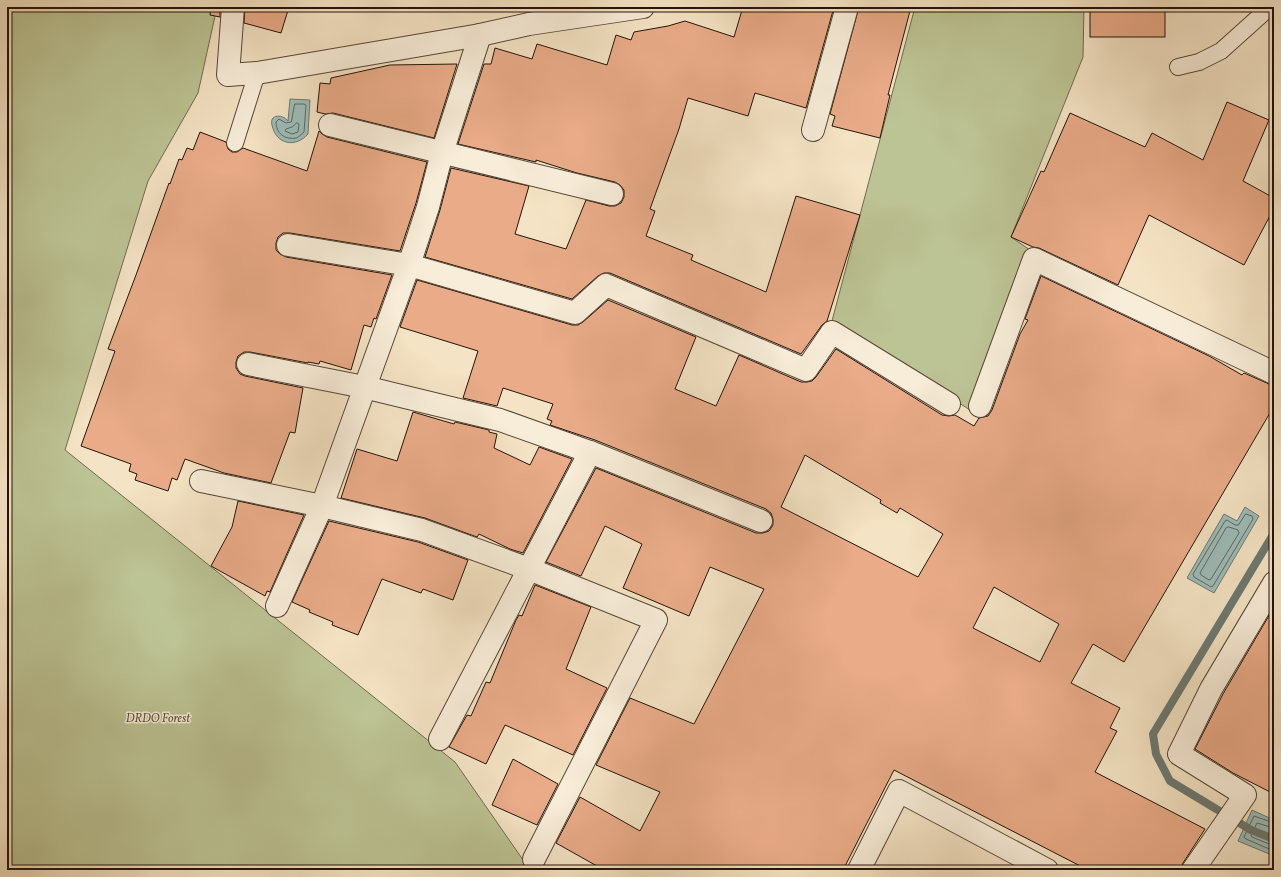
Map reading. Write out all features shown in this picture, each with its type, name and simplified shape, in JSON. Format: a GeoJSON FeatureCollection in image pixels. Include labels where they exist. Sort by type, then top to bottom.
{"type":"FeatureCollection","features":[{"type":"Feature","properties":{"kind":"street"},"geometry":{"type":"LineString","coordinates":[[233,7],[228,75],[257,73],[480,35],[530,16],[643,7]]}},
{"type":"Feature","properties":{"kind":"street"},"geometry":{"type":"LineString","coordinates":[[813,130],[847,7]]}},
{"type":"Feature","properties":{"kind":"street"},"geometry":{"type":"LineString","coordinates":[[277,606],[322,506],[409,265],[428,207],[442,153],[480,35]]}},
{"type":"Feature","properties":{"kind":"street"},"geometry":{"type":"LineString","coordinates":[[330,125],[612,194]]}},
{"type":"Feature","properties":{"kind":"street"},"geometry":{"type":"LineString","coordinates":[[288,245],[409,265],[575,313],[606,285],[806,370],[832,332],[949,404]]}},
{"type":"Feature","properties":{"kind":"street"},"geometry":{"type":"LineString","coordinates":[[980,406],[1034,259],[1274,373]]}},
{"type":"Feature","properties":{"kind":"street"},"geometry":{"type":"LineString","coordinates":[[248,364],[364,387],[500,420],[590,452],[761,521]]}},
{"type":"Feature","properties":{"kind":"street"},"geometry":{"type":"LineString","coordinates":[[440,739],[590,452]]}},
{"type":"Feature","properties":{"kind":"street"},"geometry":{"type":"LineString","coordinates":[[201,482],[322,506],[422,530],[529,569],[656,620],[534,859]]}},
{"type":"Feature","properties":{"kind":"street"},"geometry":{"type":"LineString","coordinates":[[1198,863],[1245,795],[1179,754],[1211,689],[1274,583]]}},
{"type":"Feature","properties":{"kind":"street"},"geometry":{"type":"LineString","coordinates":[[859,870],[899,791],[1047,870]]}},
{"type":"Feature","properties":{"kind":"lane"},"geometry":{"type":"LineString","coordinates":[[1178,67],[1199,62],[1220,51],[1270,7]]}},
{"type":"Feature","properties":{"kind":"lane"},"geometry":{"type":"LineString","coordinates":[[235,143],[257,73]]}},
{"type":"Feature","properties":{"kind":"green space","name":"DRDO Forest"},"geometry":{"type":"Polygon","coordinates":[[[7,7],[217,7],[198,93],[148,181],[65,450],[455,762],[530,870],[7,870],[7,7]]]}},
{"type":"Feature","properties":{"kind":"green space"},"geometry":{"type":"Polygon","coordinates":[[[915,7],[1084,7],[1083,57],[1011,237],[1030,250],[970,410],[832,321],[915,7]]]}},
{"type":"Feature","properties":{"kind":"water"},"geometry":{"type":"Polygon","coordinates":[[[290,99],[310,100],[308,134],[292,143],[278,137],[274,132],[272,125],[274,117],[277,116],[283,117],[288,121],[290,99]]]}},
{"type":"Feature","properties":{"kind":"water"},"geometry":{"type":"Polygon","coordinates":[[[1245,507],[1259,516],[1214,593],[1187,578],[1224,514],[1237,521],[1245,507]]]}},
{"type":"Feature","properties":{"kind":"water"},"geometry":{"type":"Polygon","coordinates":[[[1252,810],[1274,820],[1274,856],[1238,841],[1252,810]]]}},
{"type":"Feature","properties":{"kind":"building"},"geometry":{"type":"Polygon","coordinates":[[[211,7],[220,7],[220,17],[210,15],[211,7]]]}},
{"type":"Feature","properties":{"kind":"building"},"geometry":{"type":"Polygon","coordinates":[[[245,7],[289,7],[281,33],[244,23],[245,7]]]}},
{"type":"Feature","properties":{"kind":"building"},"geometry":{"type":"Polygon","coordinates":[[[766,7],[834,7],[806,108],[755,93],[748,116],[688,98],[679,129],[650,209],[655,211],[646,236],[693,255],[691,260],[766,292],[796,196],[860,215],[827,321],[822,325],[801,354],[610,273],[604,273],[598,276],[572,299],[425,257],[440,210],[451,168],[529,186],[515,234],[566,249],[586,200],[609,206],[615,206],[621,203],[624,197],[624,190],[615,182],[577,173],[536,160],[536,162],[458,144],[484,64],[491,64],[495,48],[532,59],[537,44],[607,65],[616,35],[631,40],[634,32],[668,26],[685,21],[734,37],[742,10],[766,7]]]}},
{"type":"Feature","properties":{"kind":"building"},"geometry":{"type":"Polygon","coordinates":[[[859,7],[911,7],[888,95],[890,95],[880,138],[832,126],[835,116],[830,114],[859,7]]]}},
{"type":"Feature","properties":{"kind":"building"},"geometry":{"type":"Polygon","coordinates":[[[1090,7],[1165,7],[1165,37],[1090,37],[1090,7]]]}},
{"type":"Feature","properties":{"kind":"building"},"geometry":{"type":"Polygon","coordinates":[[[457,64],[434,138],[333,113],[325,114],[317,112],[320,83],[330,84],[331,78],[390,65],[457,64]]]}},
{"type":"Feature","properties":{"kind":"building"},"geometry":{"type":"Polygon","coordinates":[[[1227,102],[1269,120],[1243,181],[1274,198],[1274,208],[1244,265],[1149,215],[1118,285],[1039,248],[1033,247],[1011,237],[1041,171],[1044,172],[1070,113],[1145,147],[1152,133],[1203,160],[1227,102]]]}},
{"type":"Feature","properties":{"kind":"building"},"geometry":{"type":"Polygon","coordinates":[[[319,131],[327,137],[427,162],[416,203],[400,251],[290,233],[283,233],[278,237],[276,250],[286,257],[392,275],[376,319],[374,318],[371,327],[364,325],[351,370],[320,361],[319,364],[308,363],[250,352],[244,352],[238,356],[236,368],[240,374],[303,388],[295,433],[290,432],[271,483],[224,473],[185,459],[177,480],[172,478],[168,491],[135,480],[137,474],[129,471],[131,464],[81,446],[115,351],[108,349],[169,183],[170,184],[179,159],[182,160],[187,148],[193,150],[200,132],[226,142],[228,149],[232,152],[237,152],[243,148],[307,171],[319,131]]]}},
{"type":"Feature","properties":{"kind":"building"},"geometry":{"type":"Polygon","coordinates":[[[1041,276],[1209,356],[1242,375],[1244,373],[1274,385],[1274,406],[1124,662],[1093,644],[1071,683],[1120,708],[1110,728],[1117,731],[1095,772],[1205,829],[1183,863],[1181,870],[1088,870],[894,770],[843,870],[604,870],[556,843],[580,797],[640,831],[660,792],[596,765],[630,698],[694,724],[764,589],[710,567],[689,616],[623,588],[642,544],[605,526],[581,576],[546,562],[596,468],[756,533],[769,531],[773,525],[773,519],[771,513],[766,509],[595,440],[550,425],[552,421],[547,419],[553,404],[503,388],[497,406],[463,398],[478,351],[400,327],[417,280],[572,325],[578,325],[583,322],[608,300],[696,337],[675,389],[716,406],[739,355],[801,382],[807,382],[812,381],[816,377],[836,349],[942,415],[955,415],[974,426],[979,418],[988,416],[992,410],[1020,334],[1028,320],[1025,319],[1041,276]],[[805,455],[781,507],[918,577],[943,534],[900,508],[897,513],[880,503],[881,500],[805,455]],[[994,587],[973,628],[1040,662],[1059,624],[994,587]]]}},
{"type":"Feature","properties":{"kind":"building"},"geometry":{"type":"Polygon","coordinates":[[[413,412],[454,424],[455,422],[489,430],[489,432],[497,434],[494,448],[530,465],[539,447],[572,459],[523,553],[510,549],[479,534],[477,537],[425,518],[341,498],[357,449],[397,461],[413,412]]]}},
{"type":"Feature","properties":{"kind":"building"},"geometry":{"type":"Polygon","coordinates":[[[238,501],[304,515],[270,592],[267,591],[265,596],[211,566],[232,527],[238,501]]]}},
{"type":"Feature","properties":{"kind":"building"},"geometry":{"type":"Polygon","coordinates":[[[329,521],[418,542],[468,560],[453,600],[423,589],[421,593],[382,579],[358,635],[332,625],[333,622],[309,612],[310,610],[292,602],[329,521]]]}},
{"type":"Feature","properties":{"kind":"building"},"geometry":{"type":"Polygon","coordinates":[[[535,585],[591,607],[566,669],[607,688],[573,755],[505,725],[486,764],[449,747],[467,715],[471,716],[486,682],[490,683],[516,620],[519,615],[522,616],[535,585]]]}},
{"type":"Feature","properties":{"kind":"building"},"geometry":{"type":"Polygon","coordinates":[[[1274,607],[1274,794],[1233,773],[1195,749],[1223,694],[1274,607]]]}},
{"type":"Feature","properties":{"kind":"building"},"geometry":{"type":"Polygon","coordinates":[[[513,759],[558,784],[537,825],[492,805],[513,759]]]}},
{"type":"Feature","properties":{"kind":"waterway"},"geometry":{"type":"LineString","coordinates":[[1274,533],[1153,734],[1156,754],[1170,781],[1251,830],[1274,839]]}}]}
